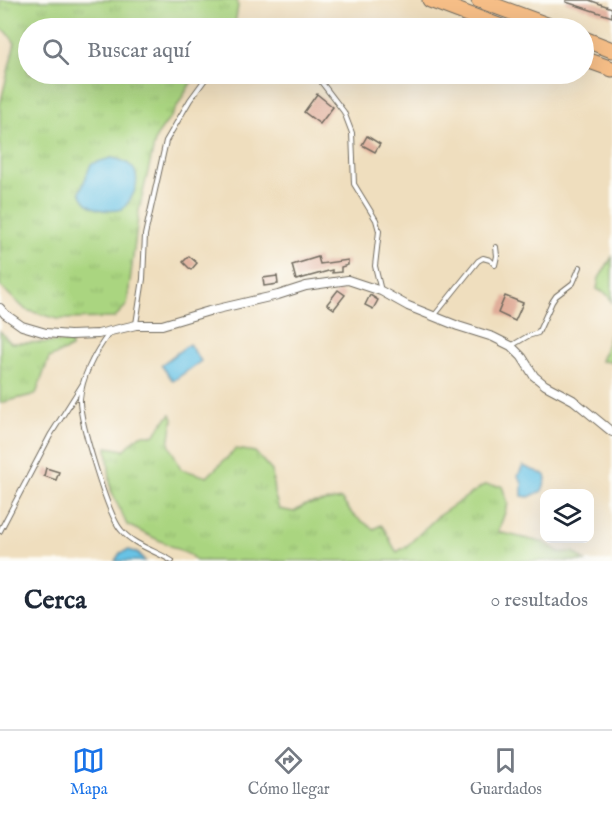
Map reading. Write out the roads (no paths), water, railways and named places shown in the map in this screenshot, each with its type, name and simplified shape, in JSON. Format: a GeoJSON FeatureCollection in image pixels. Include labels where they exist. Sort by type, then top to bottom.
{"type":"FeatureCollection","features":[{"type":"Feature","properties":{"kind":"highway"},"geometry":{"type":"LineString","coordinates":[[430,0],[478,18]]}},
{"type":"Feature","properties":{"kind":"highway"},"geometry":{"type":"LineString","coordinates":[[479,0],[528,18]]}},
{"type":"Feature","properties":{"kind":"highway"},"geometry":{"type":"LineString","coordinates":[[594,43],[612,50]]}},
{"type":"Feature","properties":{"kind":"highway"},"geometry":{"type":"LineString","coordinates":[[594,63],[612,69]]}},
{"type":"Feature","properties":{"kind":"street"},"geometry":{"type":"LineString","coordinates":[[0,308],[21,326],[45,333],[70,335],[110,332],[136,325],[162,325],[209,311],[333,281],[348,280],[381,291],[408,306],[493,337],[511,346],[522,357],[534,376],[545,385],[573,400],[612,432]]}},
{"type":"Feature","properties":{"kind":"lane"},"geometry":{"type":"LineString","coordinates":[[136,325],[143,279],[145,235],[166,141],[201,84]]}},
{"type":"Feature","properties":{"kind":"lane"},"geometry":{"type":"LineString","coordinates":[[323,84],[344,112],[352,133],[354,184],[376,220],[379,231],[375,266],[381,291]]}},
{"type":"Feature","properties":{"kind":"lane"},"geometry":{"type":"LineString","coordinates":[[433,316],[478,261],[483,258],[490,260],[495,266],[496,247]]}},
{"type":"Feature","properties":{"kind":"lane"},"geometry":{"type":"LineString","coordinates":[[511,346],[538,333],[556,296],[573,283],[580,267]]}},
{"type":"Feature","properties":{"kind":"lane"},"geometry":{"type":"LineString","coordinates":[[110,332],[96,350],[80,399],[89,446],[112,517],[121,531],[135,542],[172,561]]}},
{"type":"Feature","properties":{"kind":"lane"},"geometry":{"type":"LineString","coordinates":[[0,531],[51,434],[70,407],[85,379]]}},
{"type":"Feature","properties":{"kind":"water"},"geometry":{"type":"Polygon","coordinates":[[[111,158],[130,165],[134,171],[136,185],[134,193],[123,209],[110,211],[97,209],[87,203],[80,192],[91,164],[111,158]]]}},
{"type":"Feature","properties":{"kind":"water"},"geometry":{"type":"Polygon","coordinates":[[[189,344],[201,361],[173,381],[161,365],[189,344]]]}},
{"type":"Feature","properties":{"kind":"water"},"geometry":{"type":"Polygon","coordinates":[[[523,466],[545,475],[546,480],[540,492],[529,497],[522,496],[522,483],[518,476],[523,466]]]}},
{"type":"Feature","properties":{"kind":"water"},"geometry":{"type":"Polygon","coordinates":[[[129,550],[138,553],[145,561],[115,561],[120,553],[129,550]]]}}]}
